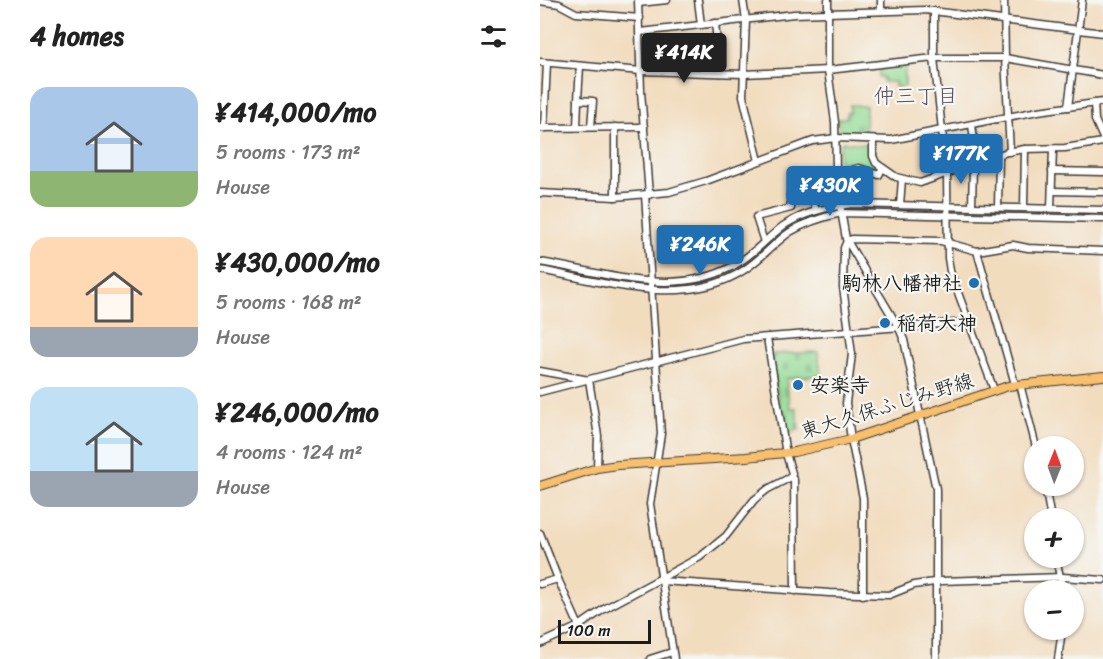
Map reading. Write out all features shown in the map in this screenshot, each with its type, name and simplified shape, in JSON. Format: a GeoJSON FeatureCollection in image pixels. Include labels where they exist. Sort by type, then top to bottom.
{"type":"FeatureCollection","features":[{"type":"Feature","properties":{"kind":"main road","name":"東大久保ふじみ野線"},"geometry":{"type":"LineString","coordinates":[[540,486],[597,468],[786,454],[851,439],[994,390],[1018,384],[1103,376]]}},
{"type":"Feature","properties":{"kind":"street"},"geometry":{"type":"LineString","coordinates":[[650,659],[673,656],[650,504],[661,434],[650,281],[639,1],[667,0]]}},
{"type":"Feature","properties":{"kind":"street"},"geometry":{"type":"LineString","coordinates":[[698,0],[701,25]]}},
{"type":"Feature","properties":{"kind":"street"},"geometry":{"type":"LineString","coordinates":[[743,0],[746,20],[743,96],[759,161]]}},
{"type":"Feature","properties":{"kind":"street"},"geometry":{"type":"LineString","coordinates":[[828,0],[828,70],[836,138],[840,205],[847,241],[899,328],[936,489],[936,659]]}},
{"type":"Feature","properties":{"kind":"street"},"geometry":{"type":"LineString","coordinates":[[881,0],[881,11]]}},
{"type":"Feature","properties":{"kind":"street"},"geometry":{"type":"LineString","coordinates":[[1004,0],[1010,152]]}},
{"type":"Feature","properties":{"kind":"street"},"geometry":{"type":"LineString","coordinates":[[1068,107],[1082,0]]}},
{"type":"Feature","properties":{"kind":"street"},"geometry":{"type":"LineString","coordinates":[[540,1],[559,4],[576,13],[640,18]]}},
{"type":"Feature","properties":{"kind":"street"},"geometry":{"type":"LineString","coordinates":[[640,32],[794,14],[934,11],[1103,33]]}},
{"type":"Feature","properties":{"kind":"street"},"geometry":{"type":"LineString","coordinates":[[934,11],[934,58],[947,175],[946,242],[950,271],[994,390]]}},
{"type":"Feature","properties":{"kind":"street"},"geometry":{"type":"LineString","coordinates":[[715,23],[720,73]]}},
{"type":"Feature","properties":{"kind":"street"},"geometry":{"type":"LineString","coordinates":[[644,127],[542,128],[544,63],[641,71],[744,74],[828,70],[934,58],[1005,58],[1103,75]]}},
{"type":"Feature","properties":{"kind":"street"},"geometry":{"type":"LineString","coordinates":[[577,127],[580,66]]}},
{"type":"Feature","properties":{"kind":"street"},"geometry":{"type":"LineString","coordinates":[[578,100],[592,100],[591,127]]}},
{"type":"Feature","properties":{"kind":"street"},"geometry":{"type":"LineString","coordinates":[[540,193],[615,197],[647,195],[695,185],[813,141],[836,138],[891,140],[1103,102]]}},
{"type":"Feature","properties":{"kind":"street"},"geometry":{"type":"LineString","coordinates":[[873,140],[873,156],[882,169],[902,179],[924,183],[999,154],[1025,149],[1053,149],[1103,140],[1095,120],[1094,103]]}},
{"type":"Feature","properties":{"kind":"street"},"geometry":{"type":"LineString","coordinates":[[972,125],[975,164],[972,206]]}},
{"type":"Feature","properties":{"kind":"street"},"geometry":{"type":"LineString","coordinates":[[615,127],[615,197]]}},
{"type":"Feature","properties":{"kind":"street"},"geometry":{"type":"LineString","coordinates":[[1024,207],[1025,149]]}},
{"type":"Feature","properties":{"kind":"street"},"geometry":{"type":"LineString","coordinates":[[1051,208],[1053,149]]}},
{"type":"Feature","properties":{"kind":"street"},"geometry":{"type":"LineString","coordinates":[[998,207],[999,154]]}},
{"type":"Feature","properties":{"kind":"street"},"geometry":{"type":"LineString","coordinates":[[837,174],[859,168],[879,176],[882,169]]}},
{"type":"Feature","properties":{"kind":"street"},"geometry":{"type":"LineString","coordinates":[[1052,171],[1103,172]]}},
{"type":"Feature","properties":{"kind":"street"},"geometry":{"type":"LineString","coordinates":[[900,205],[902,179]]}},
{"type":"Feature","properties":{"kind":"street"},"geometry":{"type":"LineString","coordinates":[[764,242],[756,218],[791,208],[790,195],[810,190],[816,210]]}},
{"type":"Feature","properties":{"kind":"street"},"geometry":{"type":"LineString","coordinates":[[1052,191],[1103,192]]}},
{"type":"Feature","properties":{"kind":"street"},"geometry":{"type":"LineString","coordinates":[[540,262],[650,281],[689,280],[712,275],[740,262],[784,225],[816,210],[840,205],[1103,210]]}},
{"type":"Feature","properties":{"kind":"street"},"geometry":{"type":"LineString","coordinates":[[540,270],[651,290],[684,290],[717,284],[743,270],[800,226],[841,213],[1103,219]]}},
{"type":"Feature","properties":{"kind":"street"},"geometry":{"type":"LineString","coordinates":[[863,595],[863,498],[846,403],[852,354],[843,278],[844,248],[847,241],[852,239],[946,242],[977,251],[1013,245],[1028,248],[1103,251]]}},
{"type":"Feature","properties":{"kind":"street"},"geometry":{"type":"LineString","coordinates":[[977,251],[1033,436]]}},
{"type":"Feature","properties":{"kind":"street"},"geometry":{"type":"LineString","coordinates":[[540,392],[743,339],[969,322]]}},
{"type":"Feature","properties":{"kind":"street"},"geometry":{"type":"LineString","coordinates":[[767,338],[786,454],[792,473],[791,477],[794,480],[795,591]]}},
{"type":"Feature","properties":{"kind":"street"},"geometry":{"type":"LineString","coordinates":[[540,371],[589,380]]}},
{"type":"Feature","properties":{"kind":"street"},"geometry":{"type":"LineString","coordinates":[[589,380],[598,436],[597,468]]}},
{"type":"Feature","properties":{"kind":"street"},"geometry":{"type":"LineString","coordinates":[[540,644],[579,626],[604,609],[662,580],[712,548],[726,536],[754,500],[768,489],[791,477]]}},
{"type":"Feature","properties":{"kind":"street"},"geometry":{"type":"LineString","coordinates":[[540,533],[579,626]]}},
{"type":"Feature","properties":{"kind":"street"},"geometry":{"type":"LineString","coordinates":[[1058,568],[1060,580]]}},
{"type":"Feature","properties":{"kind":"street"},"geometry":{"type":"LineString","coordinates":[[662,580],[863,595],[889,595],[914,585],[937,582],[1059,577],[1103,580]]}},
{"type":"Feature","properties":{"kind":"street"},"geometry":{"type":"LineString","coordinates":[[540,584],[558,579]]}},
{"type":"Feature","properties":{"kind":"street"},"geometry":{"type":"LineString","coordinates":[[1058,659],[1061,640]]}},
{"type":"Feature","properties":{"kind":"green space"},"geometry":{"type":"Polygon","coordinates":[[[905,63],[905,87],[895,87],[895,82],[883,82],[883,78],[879,77],[879,66],[905,63]]]}},
{"type":"Feature","properties":{"kind":"green space"},"geometry":{"type":"Polygon","coordinates":[[[850,105],[866,106],[865,137],[840,134],[838,119],[846,118],[847,112],[850,112],[850,105]]]}},
{"type":"Feature","properties":{"kind":"green space"},"geometry":{"type":"Polygon","coordinates":[[[843,142],[871,145],[880,169],[877,173],[859,167],[841,172],[838,170],[840,145],[843,142]]]}},
{"type":"Feature","properties":{"kind":"green space"},"geometry":{"type":"Polygon","coordinates":[[[818,352],[821,375],[786,379],[790,408],[796,408],[799,430],[784,433],[771,354],[818,352]]]}},
{"type":"Feature","properties":{"kind":"waterway"},"geometry":{"type":"LineString","coordinates":[[846,210],[944,211]]}},
{"type":"Feature","properties":{"kind":"waterway"},"geometry":{"type":"LineString","coordinates":[[949,211],[1103,215]]}},
{"type":"Feature","properties":{"kind":"place","name":"駒林八幡神社"},"geometry":{"type":"Point","coordinates":[974,283]}},
{"type":"Feature","properties":{"kind":"place","name":"稲荷大神"},"geometry":{"type":"Point","coordinates":[885,323]}},
{"type":"Feature","properties":{"kind":"place","name":"安楽寺"},"geometry":{"type":"Point","coordinates":[798,385]}},
{"type":"Feature","properties":{"kind":"district","name":"仲三丁目"},"geometry":{"type":"Point","coordinates":[916,96]}}]}
